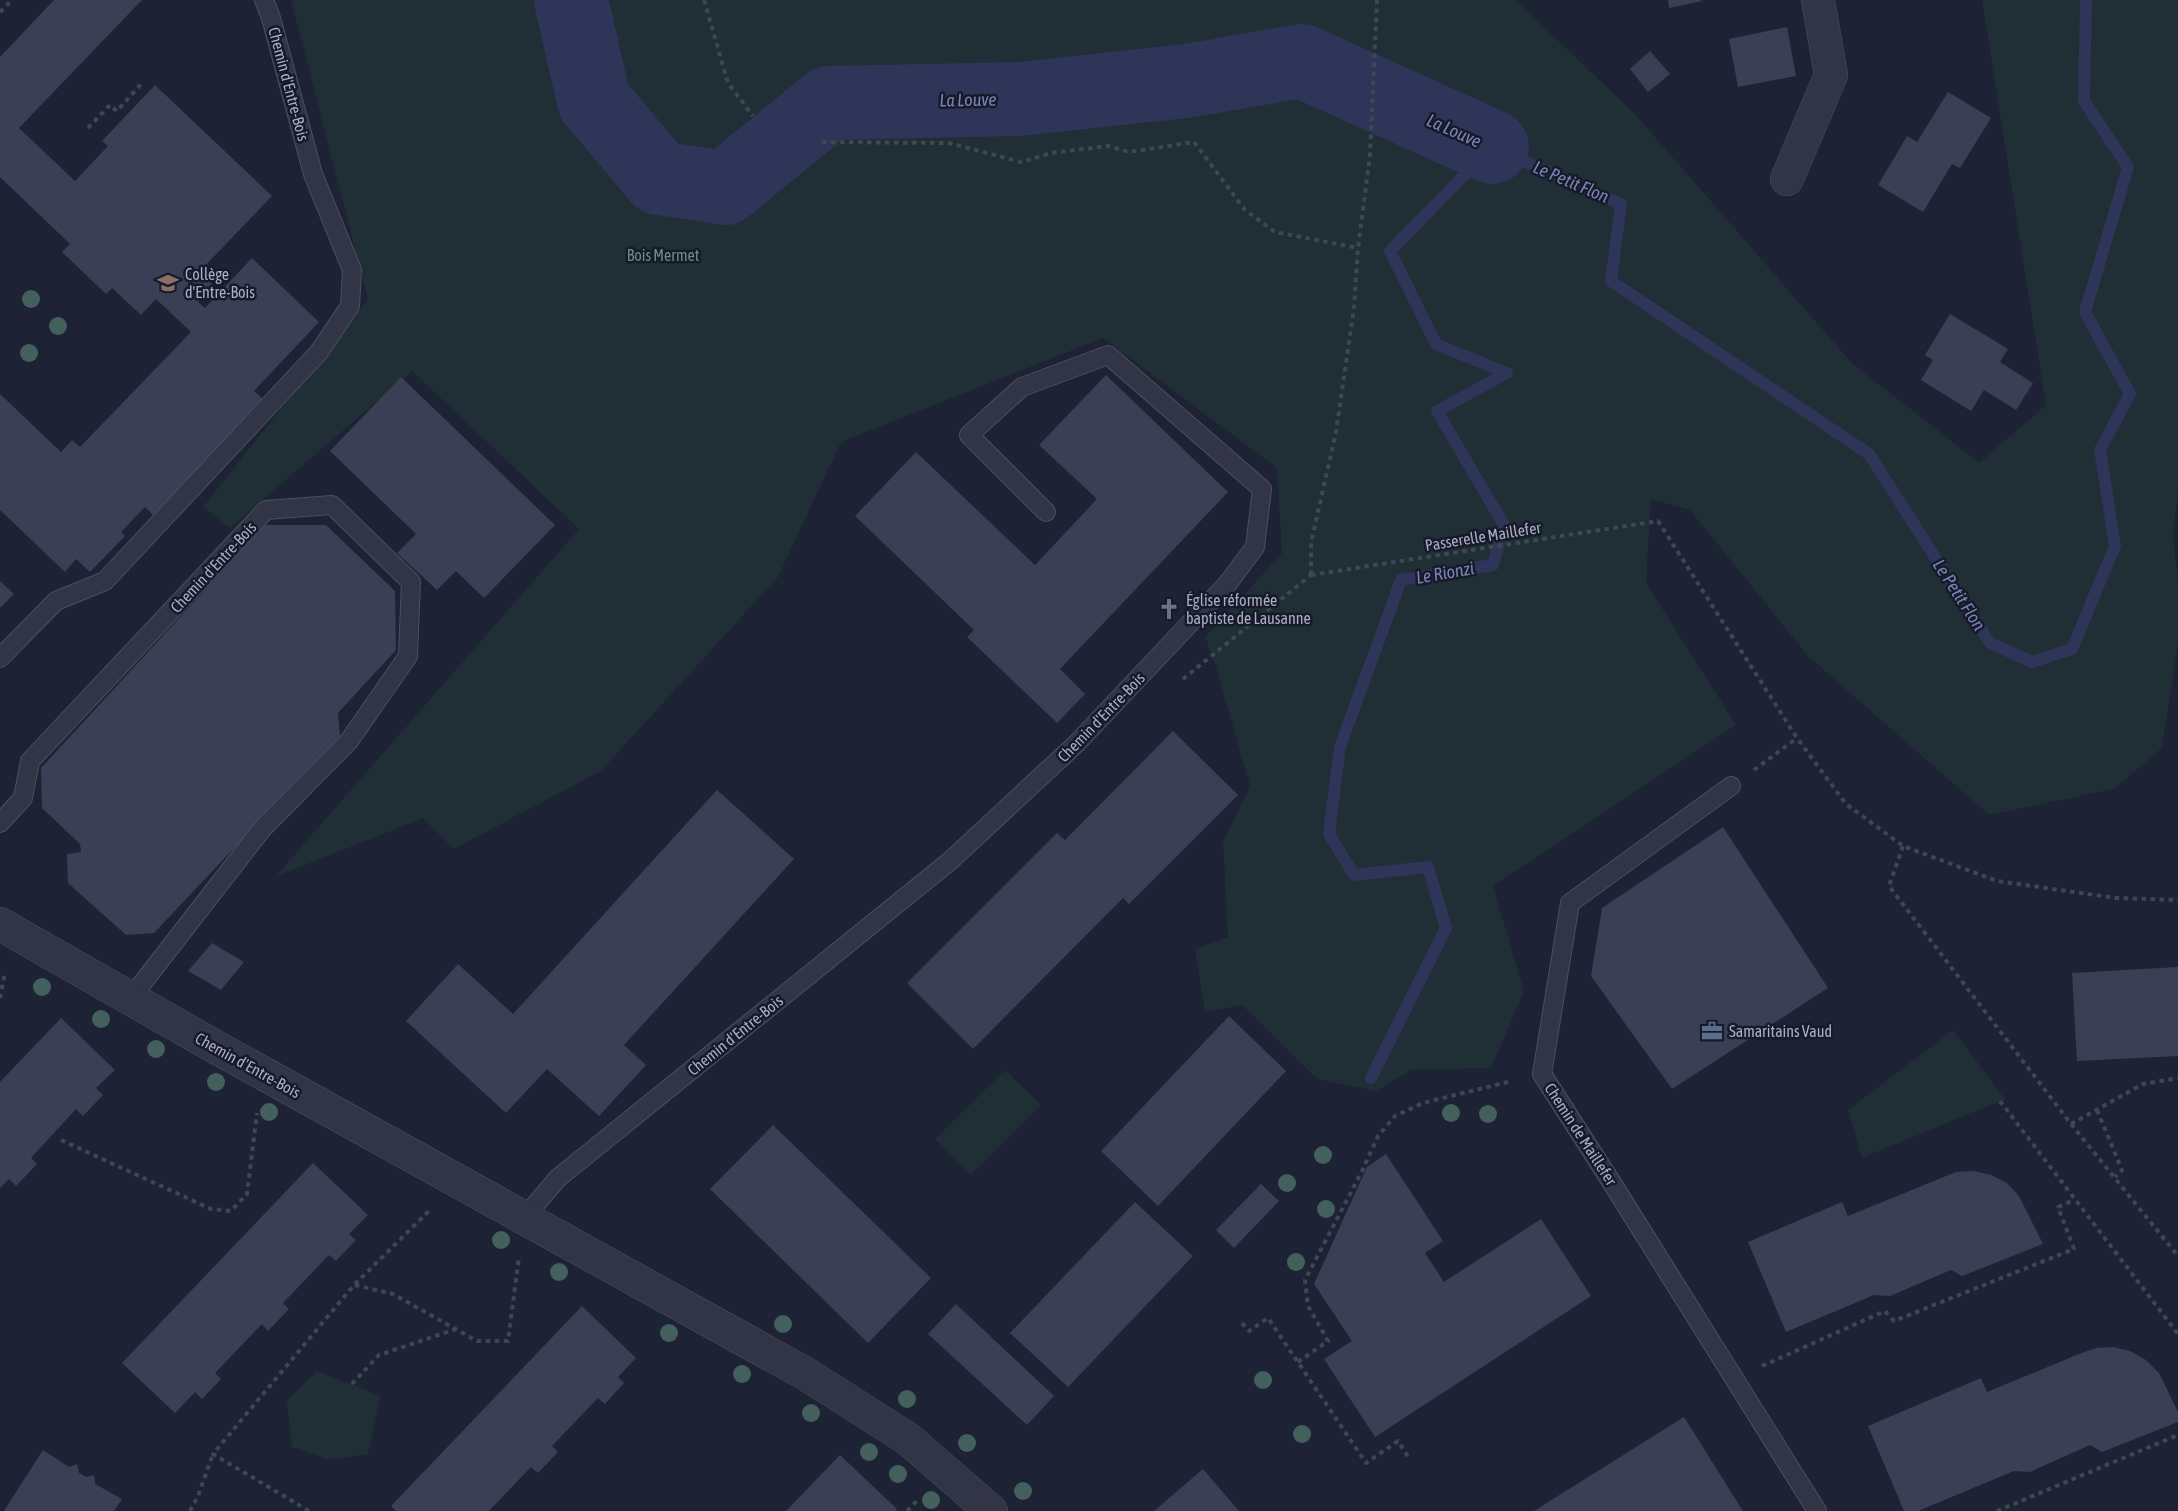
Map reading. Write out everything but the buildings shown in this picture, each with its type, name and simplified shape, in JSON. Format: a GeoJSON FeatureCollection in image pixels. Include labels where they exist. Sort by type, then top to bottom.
{"type":"FeatureCollection","features":[{"type":"Feature","properties":{"kind":"street"},"geometry":{"type":"LineString","coordinates":[[1787,179],[1831,75],[1818,0]]}},
{"type":"Feature","properties":{"kind":"street","name":"Chemin d'Entre-Bois"},"geometry":{"type":"LineString","coordinates":[[0,924],[130,999],[807,1374],[908,1439],[991,1511]]}},
{"type":"Feature","properties":{"kind":"lane","name":"Chemin d'Entre-Bois"},"geometry":{"type":"LineString","coordinates":[[0,658],[56,601],[105,581],[319,352],[350,306],[352,270],[313,174],[271,18],[264,0]]}},
{"type":"Feature","properties":{"kind":"lane","name":"Chemin d'Entre-Bois"},"geometry":{"type":"LineString","coordinates":[[524,1218],[558,1178],[950,861],[1077,743],[1228,583],[1255,547],[1262,489],[1108,355],[1022,387],[969,435],[1046,512]]}},
{"type":"Feature","properties":{"kind":"lane","name":"Chemin d'Entre-Bois"},"geometry":{"type":"LineString","coordinates":[[0,824],[23,798],[30,761],[266,510],[332,506],[411,582],[408,656],[349,741],[262,829],[130,999]]}},
{"type":"Feature","properties":{"kind":"lane","name":"Chemin de Maillefer"},"geometry":{"type":"LineString","coordinates":[[1731,786],[1570,903],[1542,1074],[1817,1511]]}},
{"type":"Feature","properties":{"kind":"path"},"geometry":{"type":"LineString","coordinates":[[0,12],[12,0]]}},
{"type":"Feature","properties":{"kind":"path"},"geometry":{"type":"LineString","coordinates":[[704,0],[728,83],[753,117]]}},
{"type":"Feature","properties":{"kind":"path"},"geometry":{"type":"LineString","coordinates":[[822,142],[949,143],[1021,162],[1051,153],[1108,146],[1129,152],[1194,142],[1245,210],[1275,232],[1359,248],[1370,155],[1377,0]]}},
{"type":"Feature","properties":{"kind":"path"},"geometry":{"type":"LineString","coordinates":[[88,128],[110,105],[117,111],[142,83]]}},
{"type":"Feature","properties":{"kind":"path","name":"Passerelle Maillefer"},"geometry":{"type":"LineString","coordinates":[[1359,248],[1354,308],[1336,432],[1311,543],[1311,575],[1658,521],[1797,738]]}},
{"type":"Feature","properties":{"kind":"path"},"geometry":{"type":"LineString","coordinates":[[1731,786],[1797,738],[1846,804],[1904,846],[1996,880],[2116,898],[2178,900]]}},
{"type":"Feature","properties":{"kind":"path"},"geometry":{"type":"LineString","coordinates":[[1904,846],[1889,886],[2070,1124],[2178,1256]]}},
{"type":"Feature","properties":{"kind":"path"},"geometry":{"type":"LineString","coordinates":[[0,998],[5,972]]}},
{"type":"Feature","properties":{"kind":"path"},"geometry":{"type":"LineString","coordinates":[[1298,1362],[1328,1341],[1308,1306],[1305,1280],[1378,1136],[1395,1116],[1423,1103],[1542,1074]]}},
{"type":"Feature","properties":{"kind":"path"},"geometry":{"type":"LineString","coordinates":[[2070,1124],[2144,1084],[2178,1078]]}},
{"type":"Feature","properties":{"kind":"path"},"geometry":{"type":"LineString","coordinates":[[2000,1101],[2178,1334]]}},
{"type":"Feature","properties":{"kind":"path"},"geometry":{"type":"LineString","coordinates":[[2097,1110],[2122,1170],[2115,1177]]}},
{"type":"Feature","properties":{"kind":"path"},"geometry":{"type":"LineString","coordinates":[[61,1140],[211,1209],[231,1211],[247,1194],[257,1113]]}},
{"type":"Feature","properties":{"kind":"path"},"geometry":{"type":"LineString","coordinates":[[1734,1378],[1885,1311],[1894,1321],[2074,1249],[2058,1207],[2074,1200]]}},
{"type":"Feature","properties":{"kind":"path"},"geometry":{"type":"LineString","coordinates":[[190,1511],[198,1496],[213,1454],[354,1285],[432,1209]]}},
{"type":"Feature","properties":{"kind":"path"},"geometry":{"type":"LineString","coordinates":[[354,1285],[393,1294],[477,1341],[508,1341],[519,1255]]}},
{"type":"Feature","properties":{"kind":"path"},"geometry":{"type":"LineString","coordinates":[[1242,1323],[1249,1331],[1268,1318],[1366,1463],[1398,1441],[1409,1458]]}},
{"type":"Feature","properties":{"kind":"path"},"geometry":{"type":"LineString","coordinates":[[352,1384],[379,1355],[457,1329]]}},
{"type":"Feature","properties":{"kind":"path"},"geometry":{"type":"LineString","coordinates":[[1997,1511],[2178,1435]]}},
{"type":"Feature","properties":{"kind":"path"},"geometry":{"type":"LineString","coordinates":[[213,1454],[309,1511]]}},
{"type":"Feature","properties":{"kind":"path"},"geometry":{"type":"LineString","coordinates":[[907,1511],[921,1496]]}},
{"type":"Feature","properties":{"kind":"green space","name":"Bois Mermet"},"geometry":{"type":"Polygon","coordinates":[[[291,0],[1515,0],[1633,112],[1852,363],[1979,463],[2046,405],[1982,0],[2178,0],[2178,492],[2173,535],[2178,581],[2178,642],[2162,748],[2114,789],[1989,815],[1808,656],[1690,510],[1651,499],[1646,583],[1736,725],[1493,886],[1524,991],[1491,1068],[1411,1070],[1376,1091],[1317,1079],[1242,1005],[1205,1012],[1195,949],[1228,937],[1223,842],[1250,786],[1216,667],[1205,637],[1282,553],[1277,468],[1103,338],[841,442],[778,577],[601,771],[454,849],[423,818],[275,877],[579,529],[412,371],[230,528],[203,507],[368,299],[291,0]]]}},
{"type":"Feature","properties":{"kind":"green space"},"geometry":{"type":"Polygon","coordinates":[[[1953,1030],[2005,1099],[1862,1158],[1848,1110],[1953,1030]]]}},
{"type":"Feature","properties":{"kind":"green space"},"geometry":{"type":"Polygon","coordinates":[[[1005,1070],[1041,1105],[971,1175],[935,1139],[1005,1070]]]}},
{"type":"Feature","properties":{"kind":"green space"},"geometry":{"type":"Polygon","coordinates":[[[317,1371],[381,1396],[368,1454],[329,1460],[292,1447],[287,1401],[317,1371]]]}},
{"type":"Feature","properties":{"kind":"waterway","name":"La Louve"},"geometry":{"type":"LineString","coordinates":[[571,0],[594,101],[659,178],[725,188],[829,103],[1020,99],[1186,81],[1302,61],[1492,147]]}},
{"type":"Feature","properties":{"kind":"waterway","name":"Le Petit Flon"},"geometry":{"type":"LineString","coordinates":[[1371,1078],[1446,928],[1428,867],[1354,875],[1329,834],[1340,747],[1401,580],[1493,565],[1504,525],[1437,411],[1507,373],[1436,344],[1390,251],[1492,147],[1621,204],[1611,281],[1869,454],[1990,643],[2032,662],[2072,649],[2115,546],[2100,450],[2130,394],[2085,312],[2128,167],[2084,101],[2086,0]]}},
{"type":"Feature","properties":{"kind":"place","name":"Collège d'Entre-Bois"},"geometry":{"type":"Point","coordinates":[168,283]}},
{"type":"Feature","properties":{"kind":"place","name":"Église réformée baptiste de Lausanne"},"geometry":{"type":"Point","coordinates":[1169,609]}},
{"type":"Feature","properties":{"kind":"place","name":"Samaritains Vaud"},"geometry":{"type":"Point","coordinates":[1712,1031]}},
{"type":"Feature","properties":{"kind":"water label","name":"Le Rionzi"},"geometry":{"type":"Point","coordinates":[1445,573]}}]}
